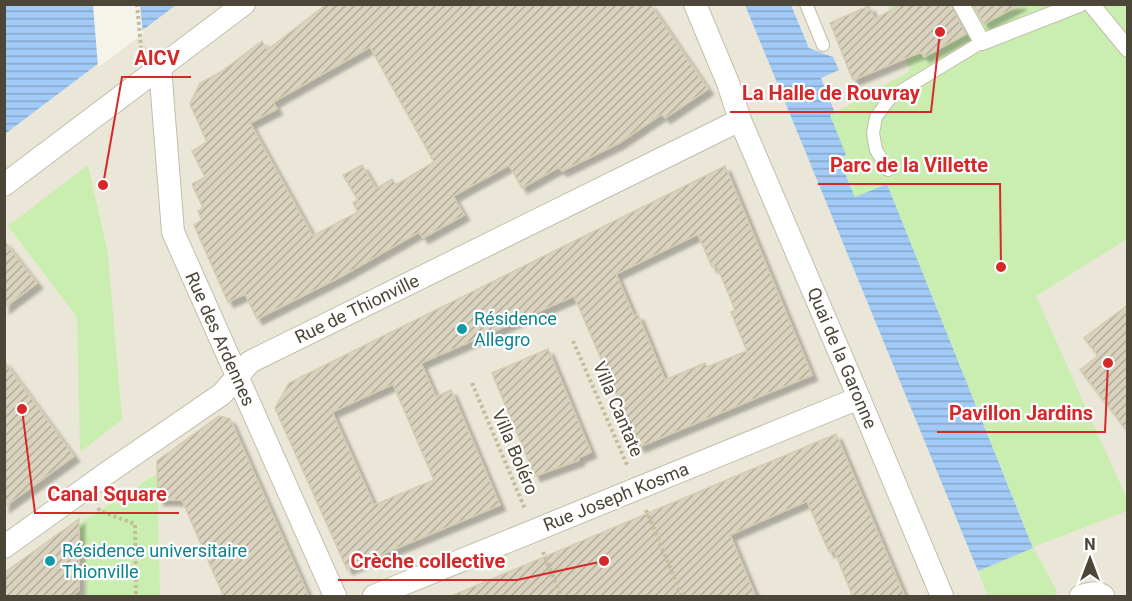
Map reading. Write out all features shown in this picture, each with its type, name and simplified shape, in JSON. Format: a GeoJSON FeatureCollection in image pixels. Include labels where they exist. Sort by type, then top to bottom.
{"type":"FeatureCollection","features":[{"type":"Feature","properties":{"kind":"street"},"geometry":{"type":"LineString","coordinates":[[4,185],[244,4]]}},
{"type":"Feature","properties":{"kind":"street","name":"Quai de la Garonne"},"geometry":{"type":"LineString","coordinates":[[695,4],[728,84],[740,120],[942,597]]}},
{"type":"Feature","properties":{"kind":"street"},"geometry":{"type":"LineString","coordinates":[[960,4],[982,42],[1079,4]]}},
{"type":"Feature","properties":{"kind":"street"},"geometry":{"type":"LineString","coordinates":[[1091,4],[1128,49]]}},
{"type":"Feature","properties":{"kind":"street","name":"Rue des Ardennes"},"geometry":{"type":"LineString","coordinates":[[160,67],[173,232],[335,597]]}},
{"type":"Feature","properties":{"kind":"street","name":"Rue de Thionville"},"geometry":{"type":"LineString","coordinates":[[4,547],[222,394],[250,362],[740,120]]}},
{"type":"Feature","properties":{"kind":"street","name":"Rue Joseph Kosma"},"geometry":{"type":"LineString","coordinates":[[374,597],[859,398]]}},
{"type":"Feature","properties":{"kind":"street"},"geometry":{"type":"LineString","coordinates":[[1081,597],[1090,593],[1100,594],[1103,597]]}},
{"type":"Feature","properties":{"kind":"lane"},"geometry":{"type":"LineString","coordinates":[[806,4],[823,45]]}},
{"type":"Feature","properties":{"kind":"lane"},"geometry":{"type":"LineString","coordinates":[[888,170],[876,150],[873,133],[876,117],[891,97],[982,42]]}},
{"type":"Feature","properties":{"kind":"path"},"geometry":{"type":"LineString","coordinates":[[137,4],[141,48],[144,47]]}},
{"type":"Feature","properties":{"kind":"path","name":"Villa Cantate"},"geometry":{"type":"LineString","coordinates":[[573,340],[682,597]]}},
{"type":"Feature","properties":{"kind":"path","name":"Villa Boléro"},"geometry":{"type":"LineString","coordinates":[[472,383],[561,597]]}},
{"type":"Feature","properties":{"kind":"path"},"geometry":{"type":"LineString","coordinates":[[100,510],[135,524],[136,597]]}},
{"type":"Feature","properties":{"kind":"shaded area"},"geometry":{"type":"Polygon","coordinates":[[[176,5],[745,5],[979,571],[855,197],[835,113],[820,78],[838,71],[833,57],[809,48],[791,5],[1127,5],[1127,596],[5,596],[5,134],[176,5]]]}},
{"type":"Feature","properties":{"kind":"green space"},"geometry":{"type":"Polygon","coordinates":[[[887,5],[1127,5],[1127,239],[1036,296],[1127,499],[1127,511],[1033,547],[887,184],[855,197],[839,158],[845,156],[830,115],[910,71],[887,5]]]}},
{"type":"Feature","properties":{"kind":"green space"},"geometry":{"type":"Polygon","coordinates":[[[88,165],[108,254],[122,420],[80,452],[77,317],[8,226],[88,165]]]}},
{"type":"Feature","properties":{"kind":"green space"},"geometry":{"type":"Polygon","coordinates":[[[157,474],[160,596],[85,596],[79,524],[157,474]]]}},
{"type":"Feature","properties":{"kind":"green space"},"geometry":{"type":"Polygon","coordinates":[[[1033,547],[1058,593],[1049,596],[988,596],[978,571],[1033,547]]]}},
{"type":"Feature","properties":{"kind":"water"},"geometry":{"type":"Polygon","coordinates":[[[5,5],[176,5],[5,134],[5,5]]]}},
{"type":"Feature","properties":{"kind":"water"},"geometry":{"type":"Polygon","coordinates":[[[745,5],[791,5],[809,48],[833,57],[839,70],[821,78],[835,113],[830,115],[846,155],[839,159],[855,197],[887,184],[1033,548],[978,571],[745,5]]]}},
{"type":"Feature","properties":{"kind":"pier"},"geometry":{"type":"Polygon","coordinates":[[[93,5],[140,5],[143,34],[98,67],[93,5]]]}},
{"type":"Feature","properties":{"kind":"building"},"geometry":{"type":"Polygon","coordinates":[[[327,4],[650,4],[708,89],[665,118],[662,114],[619,143],[562,171],[559,167],[522,188],[509,165],[453,196],[464,215],[423,238],[419,232],[342,276],[257,319],[245,294],[228,302],[194,225],[202,220],[198,211],[203,208],[192,184],[205,177],[192,151],[207,142],[190,104],[200,83],[221,72],[262,41],[267,50],[327,4]],[[370,47],[273,102],[277,109],[250,123],[313,236],[358,212],[353,203],[358,200],[343,175],[362,165],[376,189],[392,179],[396,185],[434,162],[370,47]]]}},
{"type":"Feature","properties":{"kind":"building"},"geometry":{"type":"Polygon","coordinates":[[[902,4],[951,4],[966,34],[924,57],[921,52],[853,80],[830,23],[869,6],[875,19],[902,4]]]}},
{"type":"Feature","properties":{"kind":"building"},"geometry":{"type":"Polygon","coordinates":[[[973,4],[1021,4],[984,24],[973,4]]]}},
{"type":"Feature","properties":{"kind":"building"},"geometry":{"type":"Polygon","coordinates":[[[725,166],[812,375],[639,447],[574,296],[421,363],[436,397],[451,390],[500,505],[347,569],[275,408],[289,383],[725,166]],[[698,234],[616,274],[634,316],[638,315],[665,380],[705,363],[707,367],[747,351],[731,312],[735,310],[717,266],[712,267],[698,234]],[[393,384],[332,412],[374,505],[434,480],[393,384]]]}},
{"type":"Feature","properties":{"kind":"building"},"geometry":{"type":"Polygon","coordinates":[[[4,241],[37,283],[4,308],[4,241]]]}},
{"type":"Feature","properties":{"kind":"building"},"geometry":{"type":"Polygon","coordinates":[[[1128,305],[1128,432],[1080,370],[1098,356],[1084,338],[1128,305]]]}},
{"type":"Feature","properties":{"kind":"building"},"geometry":{"type":"Polygon","coordinates":[[[548,349],[591,452],[578,458],[579,460],[535,476],[492,373],[548,349]]]}},
{"type":"Feature","properties":{"kind":"building"},"geometry":{"type":"Polygon","coordinates":[[[4,361],[74,456],[4,507],[4,361]]]}},
{"type":"Feature","properties":{"kind":"building"},"geometry":{"type":"Polygon","coordinates":[[[219,416],[230,419],[309,597],[224,597],[182,500],[158,500],[157,461],[219,416]]]}},
{"type":"Feature","properties":{"kind":"building"},"geometry":{"type":"Polygon","coordinates":[[[836,434],[905,597],[853,597],[834,550],[829,552],[807,501],[730,535],[756,597],[449,597],[836,434]]]}},
{"type":"Feature","properties":{"kind":"building","name":"Résidence universitaire Thionville"},"geometry":{"type":"Polygon","coordinates":[[[79,519],[79,590],[71,597],[4,597],[4,573],[79,519]]]}},
{"type":"Feature","properties":{"kind":"place","name":"La Halle de Rouvray"},"geometry":{"type":"Point","coordinates":[940,32]}},
{"type":"Feature","properties":{"kind":"place","name":"AICV"},"geometry":{"type":"Point","coordinates":[103,185]}},
{"type":"Feature","properties":{"kind":"place","name":"Parc de la Villette"},"geometry":{"type":"Point","coordinates":[1001,267]}},
{"type":"Feature","properties":{"kind":"place","name":"Résidence Allegro"},"geometry":{"type":"Point","coordinates":[462,329]}},
{"type":"Feature","properties":{"kind":"place","name":"Pavillon Jardins"},"geometry":{"type":"Point","coordinates":[1108,363]}},
{"type":"Feature","properties":{"kind":"place","name":"Canal Square"},"geometry":{"type":"Point","coordinates":[22,409]}},
{"type":"Feature","properties":{"kind":"place","name":"Résidence universitaire Thionville"},"geometry":{"type":"Point","coordinates":[50,561]}},
{"type":"Feature","properties":{"kind":"place","name":"Crèche collective"},"geometry":{"type":"Point","coordinates":[604,561]}}]}
